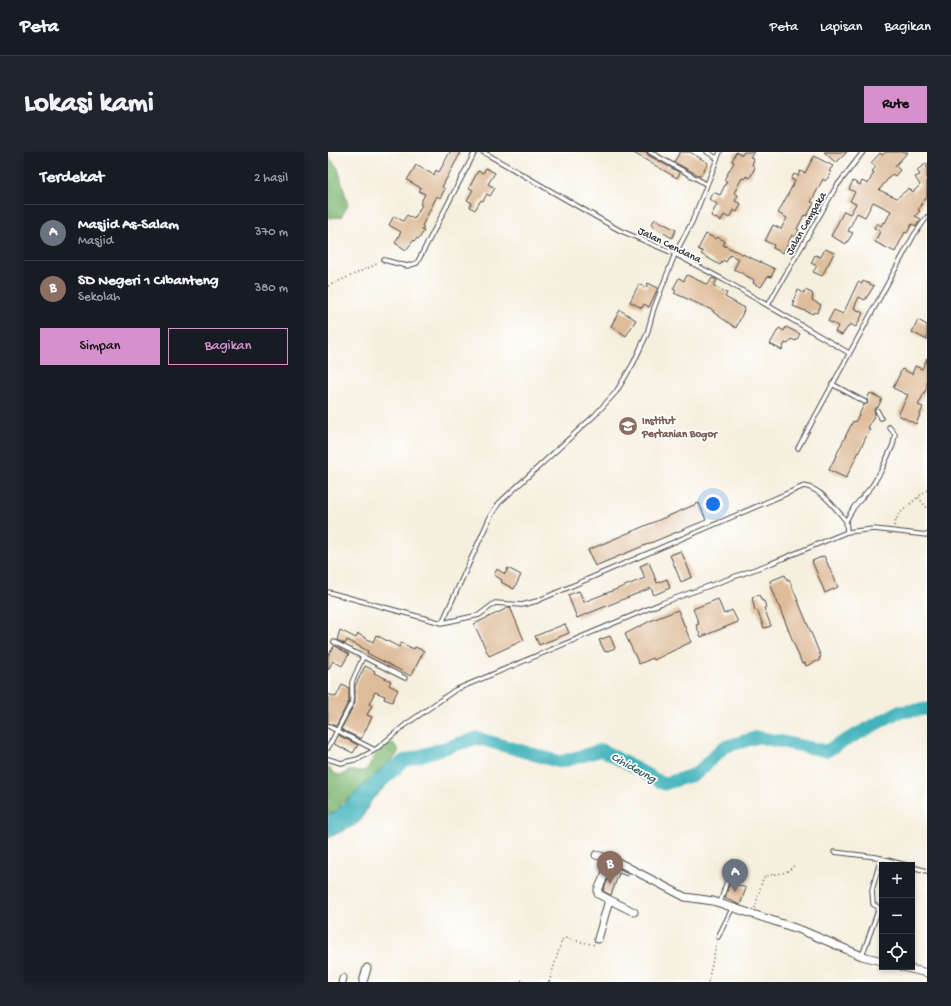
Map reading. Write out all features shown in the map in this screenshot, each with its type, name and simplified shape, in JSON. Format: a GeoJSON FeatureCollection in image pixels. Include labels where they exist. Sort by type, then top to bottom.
{"type":"FeatureCollection","features":[{"type":"Feature","properties":{"kind":"street"},"geometry":{"type":"LineString","coordinates":[[596,855],[612,859],[684,898],[693,900],[704,899],[720,904],[801,930],[862,956],[879,960]]}},
{"type":"Feature","properties":{"kind":"street"},"geometry":{"type":"LineString","coordinates":[[612,859],[598,890],[598,894],[634,912]]}},
{"type":"Feature","properties":{"kind":"street"},"geometry":{"type":"LineString","coordinates":[[598,939],[609,900]]}},
{"type":"Feature","properties":{"kind":"street"},"geometry":{"type":"LineString","coordinates":[[363,982],[366,968]]}},
{"type":"Feature","properties":{"kind":"street"},"geometry":{"type":"LineString","coordinates":[[915,970],[927,972]]}},
{"type":"Feature","properties":{"kind":"lane"},"geometry":{"type":"LineString","coordinates":[[384,260],[407,266],[417,263],[475,152]]}},
{"type":"Feature","properties":{"kind":"lane","name":"Jalan Cendana"},"geometry":{"type":"LineString","coordinates":[[483,152],[619,230],[675,254],[768,305],[849,353]]}},
{"type":"Feature","properties":{"kind":"lane"},"geometry":{"type":"LineString","coordinates":[[650,152],[706,184]]}},
{"type":"Feature","properties":{"kind":"lane"},"geometry":{"type":"LineString","coordinates":[[707,152],[717,158]]}},
{"type":"Feature","properties":{"kind":"lane"},"geometry":{"type":"LineString","coordinates":[[442,623],[491,515],[499,503],[595,415],[619,386],[633,364],[646,334],[654,308],[675,254],[692,222],[720,152]]}},
{"type":"Feature","properties":{"kind":"lane","name":"Jalan Cempaka"},"geometry":{"type":"LineString","coordinates":[[768,305],[836,187],[863,152]]}},
{"type":"Feature","properties":{"kind":"lane"},"geometry":{"type":"LineString","coordinates":[[798,448],[914,235],[927,217]]}},
{"type":"Feature","properties":{"kind":"lane"},"geometry":{"type":"LineString","coordinates":[[832,384],[865,402]]}},
{"type":"Feature","properties":{"kind":"lane"},"geometry":{"type":"LineString","coordinates":[[877,410],[881,418]]}},
{"type":"Feature","properties":{"kind":"lane"},"geometry":{"type":"LineString","coordinates":[[846,521],[881,471],[895,438],[889,427]]}},
{"type":"Feature","properties":{"kind":"lane"},"geometry":{"type":"LineString","coordinates":[[328,592],[442,623],[479,615],[495,603],[522,605],[537,601],[804,486],[812,487],[819,492],[846,521],[847,532]]}},
{"type":"Feature","properties":{"kind":"lane"},"geometry":{"type":"LineString","coordinates":[[328,759],[341,763],[347,762],[375,750],[428,708],[455,690],[662,603],[772,563],[847,532],[874,530],[927,535]]}},
{"type":"Feature","properties":{"kind":"lane"},"geometry":{"type":"LineString","coordinates":[[334,642],[404,678]]}},
{"type":"Feature","properties":{"kind":"lane"},"geometry":{"type":"LineString","coordinates":[[328,748],[352,702],[352,682],[363,657]]}},
{"type":"Feature","properties":{"kind":"lane"},"geometry":{"type":"LineString","coordinates":[[328,726],[375,750]]}},
{"type":"Feature","properties":{"kind":"lane"},"geometry":{"type":"LineString","coordinates":[[834,852],[881,858],[895,862]]}},
{"type":"Feature","properties":{"kind":"lane"},"geometry":{"type":"LineString","coordinates":[[862,956],[879,908],[873,904],[871,896],[881,858]]}},
{"type":"Feature","properties":{"kind":"lane"},"geometry":{"type":"LineString","coordinates":[[720,904],[733,862]]}},
{"type":"Feature","properties":{"kind":"lane"},"geometry":{"type":"LineString","coordinates":[[915,868],[927,871]]}},
{"type":"Feature","properties":{"kind":"lane"},"geometry":{"type":"LineString","coordinates":[[718,937],[732,908]]}},
{"type":"Feature","properties":{"kind":"path"},"geometry":{"type":"LineString","coordinates":[[328,286],[384,260]]}},
{"type":"Feature","properties":{"kind":"path"},"geometry":{"type":"LineString","coordinates":[[892,532],[898,515],[927,490]]}},
{"type":"Feature","properties":{"kind":"path"},"geometry":{"type":"LineString","coordinates":[[918,498],[927,508]]}},
{"type":"Feature","properties":{"kind":"path"},"geometry":{"type":"LineString","coordinates":[[754,916],[759,890],[764,878],[766,876],[783,874],[791,869],[795,864]]}},
{"type":"Feature","properties":{"kind":"path"},"geometry":{"type":"LineString","coordinates":[[708,982],[718,937]]}},
{"type":"Feature","properties":{"kind":"path"},"geometry":{"type":"LineString","coordinates":[[549,982],[562,940],[565,938],[593,945],[596,944],[598,939]]}},
{"type":"Feature","properties":{"kind":"path"},"geometry":{"type":"LineString","coordinates":[[518,982],[520,980],[527,982]]}},
{"type":"Feature","properties":{"kind":"green space"},"geometry":{"type":"Polygon","coordinates":[[[328,156],[338,168],[348,205],[341,217],[328,218],[328,156]]]}},
{"type":"Feature","properties":{"kind":"green space"},"geometry":{"type":"Polygon","coordinates":[[[390,742],[394,744],[399,751],[390,765],[346,801],[341,803],[338,813],[328,814],[328,766],[332,772],[341,776],[348,771],[363,771],[367,769],[380,748],[390,742]]]}},
{"type":"Feature","properties":{"kind":"water"},"geometry":{"type":"Polygon","coordinates":[[[390,760],[401,773],[394,777],[371,801],[361,820],[355,825],[328,838],[328,814],[335,812],[390,760]]]}},
{"type":"Feature","properties":{"kind":"building"},"geometry":{"type":"Polygon","coordinates":[[[450,152],[461,152],[442,187],[445,189],[440,198],[437,196],[422,226],[424,227],[422,230],[424,231],[419,239],[417,238],[415,241],[414,240],[406,250],[395,243],[401,232],[389,225],[394,216],[403,221],[407,215],[414,219],[422,205],[420,204],[425,194],[419,191],[421,188],[407,180],[416,165],[434,175],[436,170],[439,172],[450,152]]]}},
{"type":"Feature","properties":{"kind":"building"},"geometry":{"type":"Polygon","coordinates":[[[632,152],[647,152],[648,155],[680,173],[677,178],[632,152]]]}},
{"type":"Feature","properties":{"kind":"building"},"geometry":{"type":"Polygon","coordinates":[[[680,152],[690,152],[708,163],[700,176],[674,162],[680,152]]]}},
{"type":"Feature","properties":{"kind":"building"},"geometry":{"type":"Polygon","coordinates":[[[736,152],[742,155],[744,152],[754,152],[750,157],[754,159],[752,165],[755,167],[750,178],[746,176],[745,179],[742,178],[734,193],[738,195],[735,201],[741,204],[737,212],[733,210],[729,218],[724,215],[721,221],[711,216],[717,204],[709,199],[713,192],[720,195],[727,181],[724,180],[734,162],[732,161],[736,152]]]}},
{"type":"Feature","properties":{"kind":"building"},"geometry":{"type":"Polygon","coordinates":[[[824,152],[847,152],[836,163],[824,152]]]}},
{"type":"Feature","properties":{"kind":"building"},"geometry":{"type":"Polygon","coordinates":[[[886,152],[908,152],[895,166],[900,170],[895,176],[892,174],[879,190],[897,198],[909,188],[913,192],[920,185],[915,177],[920,175],[917,170],[927,163],[927,197],[918,210],[920,211],[915,216],[921,219],[916,226],[912,224],[907,233],[905,232],[895,252],[875,242],[880,231],[874,228],[877,223],[881,226],[883,222],[885,223],[891,211],[873,202],[865,217],[857,213],[848,231],[853,233],[846,244],[831,236],[844,211],[850,214],[856,204],[850,201],[855,192],[849,189],[853,181],[860,185],[862,181],[868,184],[874,172],[872,171],[876,167],[871,163],[880,153],[882,155],[886,152]]]}},
{"type":"Feature","properties":{"kind":"building"},"geometry":{"type":"Polygon","coordinates":[[[814,156],[833,166],[829,171],[831,172],[828,178],[825,181],[823,179],[811,202],[814,203],[807,216],[804,215],[797,229],[799,230],[796,237],[792,235],[783,253],[773,248],[774,245],[765,241],[773,225],[781,229],[787,218],[778,213],[795,181],[791,179],[794,174],[798,176],[800,171],[805,173],[814,156]]]}},
{"type":"Feature","properties":{"kind":"building"},"geometry":{"type":"Polygon","coordinates":[[[486,168],[495,173],[488,184],[495,188],[490,196],[487,194],[483,201],[481,200],[475,210],[470,207],[472,203],[467,200],[473,190],[469,188],[478,171],[483,173],[486,168]]]}},
{"type":"Feature","properties":{"kind":"building"},"geometry":{"type":"Polygon","coordinates":[[[655,219],[676,230],[672,238],[651,225],[655,219]]]}},
{"type":"Feature","properties":{"kind":"building"},"geometry":{"type":"Polygon","coordinates":[[[706,234],[716,239],[717,237],[725,241],[723,245],[775,269],[771,277],[768,276],[761,287],[753,283],[754,280],[734,269],[739,259],[730,255],[726,262],[723,260],[720,265],[701,254],[703,252],[698,249],[706,234]]]}},
{"type":"Feature","properties":{"kind":"building"},"geometry":{"type":"Polygon","coordinates":[[[825,249],[834,253],[822,276],[813,272],[817,266],[811,263],[815,255],[821,257],[825,249]]]}},
{"type":"Feature","properties":{"kind":"building"},"geometry":{"type":"Polygon","coordinates":[[[687,275],[708,285],[712,278],[717,280],[714,286],[727,293],[725,297],[745,308],[736,328],[713,312],[714,311],[674,293],[676,291],[673,289],[679,278],[684,281],[687,275]]]}},
{"type":"Feature","properties":{"kind":"building"},"geometry":{"type":"Polygon","coordinates":[[[863,281],[874,286],[865,300],[859,297],[854,308],[863,313],[856,327],[850,324],[842,335],[835,332],[838,326],[828,321],[834,310],[843,314],[858,282],[862,284],[863,281]]]}},
{"type":"Feature","properties":{"kind":"building"},"geometry":{"type":"Polygon","coordinates":[[[648,283],[658,288],[649,307],[644,304],[642,308],[630,302],[639,284],[646,288],[648,283]]]}},
{"type":"Feature","properties":{"kind":"building"},"geometry":{"type":"Polygon","coordinates":[[[798,290],[804,293],[805,290],[812,293],[812,300],[821,305],[817,313],[814,312],[813,314],[793,306],[795,302],[793,301],[798,290]]]}},
{"type":"Feature","properties":{"kind":"building"},"geometry":{"type":"Polygon","coordinates":[[[620,310],[636,320],[626,336],[611,326],[620,310]]]}},
{"type":"Feature","properties":{"kind":"building"},"geometry":{"type":"Polygon","coordinates":[[[918,320],[927,325],[927,340],[912,332],[918,320]]]}},
{"type":"Feature","properties":{"kind":"building"},"geometry":{"type":"Polygon","coordinates":[[[786,327],[800,334],[796,341],[791,339],[788,344],[785,343],[782,350],[770,344],[779,328],[784,331],[786,327]]]}},
{"type":"Feature","properties":{"kind":"building"},"geometry":{"type":"Polygon","coordinates":[[[927,358],[927,388],[918,405],[923,407],[916,424],[898,415],[908,395],[893,388],[902,369],[912,374],[915,366],[922,369],[927,358]]]}},
{"type":"Feature","properties":{"kind":"building"},"geometry":{"type":"Polygon","coordinates":[[[870,393],[882,399],[878,407],[874,409],[875,414],[868,428],[870,429],[846,478],[829,470],[853,421],[855,422],[864,405],[868,403],[867,399],[870,393]]]}},
{"type":"Feature","properties":{"kind":"building"},"geometry":{"type":"Polygon","coordinates":[[[699,503],[706,520],[595,566],[588,550],[699,503]]]}},
{"type":"Feature","properties":{"kind":"building"},"geometry":{"type":"Polygon","coordinates":[[[681,551],[692,577],[681,582],[670,555],[681,551]]]}},
{"type":"Feature","properties":{"kind":"building"},"geometry":{"type":"Polygon","coordinates":[[[824,556],[838,587],[825,593],[812,561],[824,556]]]}},
{"type":"Feature","properties":{"kind":"building"},"geometry":{"type":"Polygon","coordinates":[[[649,562],[657,583],[667,579],[670,588],[654,595],[651,588],[577,618],[568,595],[579,591],[584,602],[645,578],[640,566],[649,562]]]}},
{"type":"Feature","properties":{"kind":"building"},"geometry":{"type":"Polygon","coordinates":[[[508,568],[521,575],[514,589],[501,582],[502,580],[494,575],[497,569],[505,574],[508,568]]]}},
{"type":"Feature","properties":{"kind":"building"},"geometry":{"type":"Polygon","coordinates":[[[785,575],[787,580],[789,579],[821,657],[819,658],[820,660],[806,666],[805,663],[802,664],[771,586],[770,581],[785,575]]]}},
{"type":"Feature","properties":{"kind":"building"},"geometry":{"type":"Polygon","coordinates":[[[759,595],[762,601],[764,601],[766,607],[764,608],[771,626],[764,628],[757,610],[755,611],[752,597],[759,595]]]}},
{"type":"Feature","properties":{"kind":"building"},"geometry":{"type":"Polygon","coordinates":[[[718,599],[724,614],[732,610],[738,622],[701,637],[696,625],[699,624],[693,609],[718,599]]]}},
{"type":"Feature","properties":{"kind":"building"},"geometry":{"type":"Polygon","coordinates":[[[510,607],[524,640],[489,656],[474,624],[510,607]]]}},
{"type":"Feature","properties":{"kind":"building"},"geometry":{"type":"Polygon","coordinates":[[[678,610],[691,642],[654,660],[653,658],[639,664],[625,634],[650,621],[678,610]]]}},
{"type":"Feature","properties":{"kind":"building"},"geometry":{"type":"Polygon","coordinates":[[[565,624],[569,633],[539,645],[535,636],[565,624]]]}},
{"type":"Feature","properties":{"kind":"building"},"geometry":{"type":"Polygon","coordinates":[[[340,630],[356,638],[358,634],[373,642],[376,635],[399,647],[401,643],[414,649],[415,647],[424,651],[411,676],[367,653],[368,651],[347,640],[345,644],[337,640],[340,630]]]}},
{"type":"Feature","properties":{"kind":"building"},"geometry":{"type":"Polygon","coordinates":[[[610,636],[615,648],[605,652],[599,640],[610,636]]]}},
{"type":"Feature","properties":{"kind":"building"},"geometry":{"type":"Polygon","coordinates":[[[334,646],[349,654],[342,666],[333,661],[328,670],[328,656],[334,646]]]}},
{"type":"Feature","properties":{"kind":"building"},"geometry":{"type":"Polygon","coordinates":[[[365,666],[375,671],[374,673],[391,681],[389,685],[398,690],[392,702],[384,699],[385,696],[375,692],[369,704],[372,706],[367,715],[372,717],[361,739],[341,729],[355,703],[355,686],[365,666]]]}},
{"type":"Feature","properties":{"kind":"building"},"geometry":{"type":"Polygon","coordinates":[[[342,685],[349,688],[349,701],[336,726],[328,723],[328,694],[336,697],[342,685]]]}},
{"type":"Feature","properties":{"kind":"building"},"geometry":{"type":"Polygon","coordinates":[[[338,735],[358,745],[353,753],[334,744],[338,735]]]}},
{"type":"Feature","properties":{"kind":"building"},"geometry":{"type":"Polygon","coordinates":[[[614,866],[628,873],[627,876],[619,873],[611,895],[603,891],[614,866]]]}},
{"type":"Feature","properties":{"kind":"building"},"geometry":{"type":"Polygon","coordinates":[[[730,882],[746,888],[740,905],[725,898],[730,882]]]}},
{"type":"Feature","properties":{"kind":"waterway","name":"Cihideung"},"geometry":{"type":"LineString","coordinates":[[383,780],[403,761],[477,738],[560,762],[602,750],[664,784],[696,774],[724,747],[758,737],[826,751],[898,712],[927,709]]}},
{"type":"Feature","properties":{"kind":"place","name":"Institut Pertanian Bogor"},"geometry":{"type":"Point","coordinates":[628,426]}},
{"type":"Feature","properties":{"kind":"place","name":"SD Negeri 1 CIbanteng"},"geometry":{"type":"Point","coordinates":[610,884]}},
{"type":"Feature","properties":{"kind":"place","name":"Masjid As-Salam"},"geometry":{"type":"Point","coordinates":[735,892]}}]}
